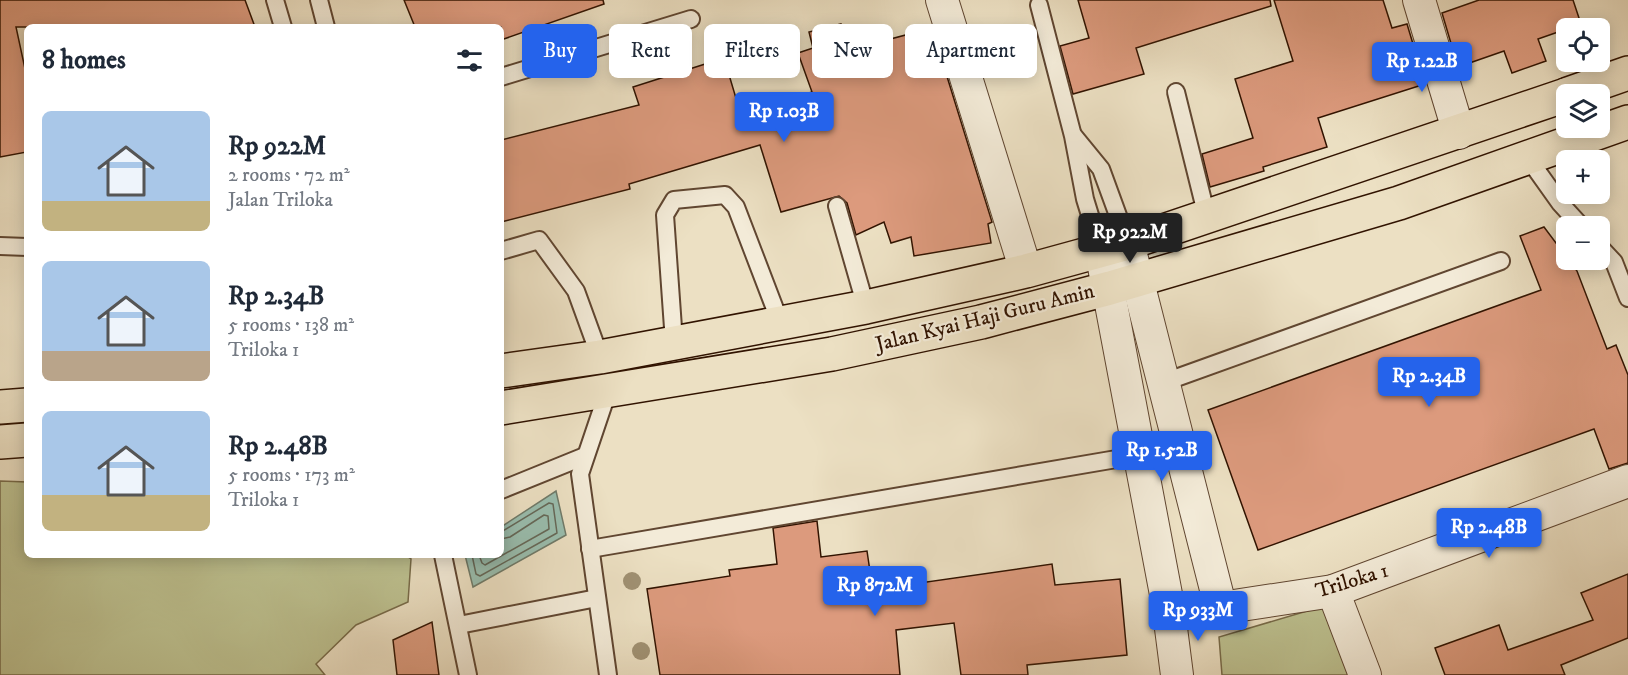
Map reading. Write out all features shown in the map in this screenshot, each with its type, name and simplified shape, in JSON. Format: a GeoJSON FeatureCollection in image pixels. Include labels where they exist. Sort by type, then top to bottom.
{"type":"FeatureCollection","features":[{"type":"Feature","properties":{"kind":"main road","name":"Jalan Kyai Haji Guru Amin"},"geometry":{"type":"LineString","coordinates":[[1598,84],[1628,73]]}},
{"type":"Feature","properties":{"kind":"main road","name":"Jalan Kyai Haji Guru Amin"},"geometry":{"type":"LineString","coordinates":[[504,371],[600,357],[866,307],[1026,271],[1115,247],[1556,99]]}},
{"type":"Feature","properties":{"kind":"main road","name":"Jalan Kyai Haji Guru Amin"},"geometry":{"type":"LineString","coordinates":[[504,408],[832,354],[1127,293],[1399,203],[1533,166],[1628,122]]}},
{"type":"Feature","properties":{"kind":"main road"},"geometry":{"type":"LineString","coordinates":[[0,407],[24,405]]}},
{"type":"Feature","properties":{"kind":"main road"},"geometry":{"type":"LineString","coordinates":[[0,442],[24,440]]}},
{"type":"Feature","properties":{"kind":"street"},"geometry":{"type":"LineString","coordinates":[[942,0],[1026,271]]}},
{"type":"Feature","properties":{"kind":"street"},"geometry":{"type":"LineString","coordinates":[[1419,0],[1459,133]]}},
{"type":"Feature","properties":{"kind":"street"},"geometry":{"type":"LineString","coordinates":[[1115,247],[1127,293],[1160,369],[1221,609]]}},
{"type":"Feature","properties":{"kind":"street"},"geometry":{"type":"LineString","coordinates":[[1127,293],[1124,365],[1169,616],[1177,675]]}},
{"type":"Feature","properties":{"kind":"street","name":"Triloka 1"},"geometry":{"type":"LineString","coordinates":[[1169,616],[1333,591],[1628,481]]}},
{"type":"Feature","properties":{"kind":"street"},"geometry":{"type":"LineString","coordinates":[[1333,591],[1365,675]]}},
{"type":"Feature","properties":{"kind":"lane"},"geometry":{"type":"LineString","coordinates":[[275,0],[282,24]]}},
{"type":"Feature","properties":{"kind":"lane"},"geometry":{"type":"LineString","coordinates":[[318,0],[325,24]]}},
{"type":"Feature","properties":{"kind":"lane"},"geometry":{"type":"LineString","coordinates":[[1039,5],[1073,136],[1084,199],[1115,247]]}},
{"type":"Feature","properties":{"kind":"lane"},"geometry":{"type":"LineString","coordinates":[[504,77],[691,19]]}},
{"type":"Feature","properties":{"kind":"lane"},"geometry":{"type":"LineString","coordinates":[[1176,92],[1207,217]]}},
{"type":"Feature","properties":{"kind":"lane"},"geometry":{"type":"LineString","coordinates":[[1073,136],[1101,169],[1115,247]]}},
{"type":"Feature","properties":{"kind":"lane"},"geometry":{"type":"LineString","coordinates":[[1533,166],[1572,216]]}},
{"type":"Feature","properties":{"kind":"lane"},"geometry":{"type":"LineString","coordinates":[[674,342],[665,215],[674,200],[725,195],[731,201],[736,207],[780,322]]}},
{"type":"Feature","properties":{"kind":"lane"},"geometry":{"type":"LineString","coordinates":[[837,206],[866,307]]}},
{"type":"Feature","properties":{"kind":"lane"},"geometry":{"type":"LineString","coordinates":[[504,250],[539,240],[576,291],[600,357]]}},
{"type":"Feature","properties":{"kind":"lane"},"geometry":{"type":"LineString","coordinates":[[0,246],[24,247]]}},
{"type":"Feature","properties":{"kind":"lane"},"geometry":{"type":"LineString","coordinates":[[1621,260],[1628,298]]}},
{"type":"Feature","properties":{"kind":"lane"},"geometry":{"type":"LineString","coordinates":[[1160,369],[1501,261]]}},
{"type":"Feature","properties":{"kind":"lane"},"geometry":{"type":"LineString","coordinates":[[608,391],[580,474],[608,675]]}},
{"type":"Feature","properties":{"kind":"lane"},"geometry":{"type":"LineString","coordinates":[[589,542],[1140,455]]}},
{"type":"Feature","properties":{"kind":"lane"},"geometry":{"type":"LineString","coordinates":[[504,489],[585,456]]}},
{"type":"Feature","properties":{"kind":"lane"},"geometry":{"type":"LineString","coordinates":[[444,558],[468,675]]}},
{"type":"Feature","properties":{"kind":"lane"},"geometry":{"type":"LineString","coordinates":[[459,625],[597,598]]}},
{"type":"Feature","properties":{"kind":"shaded area"},"geometry":{"type":"Polygon","coordinates":[[[0,481],[24,482],[24,558],[411,559],[408,602],[356,625],[316,664],[325,675],[0,675],[0,481]]]}},
{"type":"Feature","properties":{"kind":"shaded area"},"geometry":{"type":"Polygon","coordinates":[[[1324,606],[1357,675],[1222,675],[1219,637],[1324,606]]]}},
{"type":"Feature","properties":{"kind":"water"},"geometry":{"type":"Polygon","coordinates":[[[556,491],[566,535],[473,587],[466,558],[504,558],[504,525],[556,491]]]}},
{"type":"Feature","properties":{"kind":"building"},"geometry":{"type":"Polygon","coordinates":[[[0,0],[245,0],[254,24],[24,24],[24,27],[16,27],[24,64],[24,153],[0,157],[0,0]]]}},
{"type":"Feature","properties":{"kind":"building"},"geometry":{"type":"Polygon","coordinates":[[[404,0],[603,0],[604,4],[547,24],[522,24],[522,33],[504,39],[504,24],[414,24],[404,0]]]}},
{"type":"Feature","properties":{"kind":"building"},"geometry":{"type":"Polygon","coordinates":[[[1078,0],[1270,0],[1271,6],[1136,48],[1144,74],[1073,94],[1060,46],[1089,38],[1078,0]]]}},
{"type":"Feature","properties":{"kind":"building"},"geometry":{"type":"Polygon","coordinates":[[[1274,0],[1383,0],[1392,28],[1407,24],[1425,84],[1318,118],[1327,147],[1263,167],[1264,171],[1210,187],[1202,154],[1253,138],[1235,79],[1293,61],[1274,0]]]}},
{"type":"Feature","properties":{"kind":"building"},"geometry":{"type":"Polygon","coordinates":[[[1479,0],[1573,0],[1579,18],[1556,18],[1556,33],[1538,39],[1546,61],[1512,73],[1504,51],[1458,67],[1442,13],[1479,0]]]}},
{"type":"Feature","properties":{"kind":"building"},"geometry":{"type":"Polygon","coordinates":[[[905,35],[905,78],[947,78],[992,222],[988,224],[991,243],[914,256],[911,237],[891,243],[884,222],[856,235],[847,203],[839,196],[781,212],[760,145],[629,184],[630,189],[504,221],[504,139],[639,105],[633,87],[661,78],[692,78],[692,68],[704,64],[704,78],[730,78],[741,115],[812,92],[800,59],[800,52],[812,48],[812,78],[893,78],[893,38],[905,35]]]}},
{"type":"Feature","properties":{"kind":"building"},"geometry":{"type":"Polygon","coordinates":[[[1544,227],[1556,243],[1556,270],[1576,270],[1607,349],[1616,345],[1628,375],[1628,463],[1609,469],[1594,429],[1258,550],[1208,410],[1541,290],[1520,236],[1544,227]]]}},
{"type":"Feature","properties":{"kind":"building"},"geometry":{"type":"Polygon","coordinates":[[[817,521],[821,557],[867,551],[871,578],[891,576],[892,587],[1052,564],[1055,585],[1120,579],[1127,655],[1027,665],[1028,675],[961,675],[954,623],[896,630],[900,675],[660,675],[647,589],[730,576],[729,570],[777,564],[773,528],[817,521]]]}},
{"type":"Feature","properties":{"kind":"building"},"geometry":{"type":"Polygon","coordinates":[[[1628,574],[1628,638],[1561,665],[1565,675],[1445,675],[1435,648],[1499,625],[1508,650],[1593,620],[1581,593],[1628,574]]]}},
{"type":"Feature","properties":{"kind":"building"},"geometry":{"type":"Polygon","coordinates":[[[432,622],[439,675],[397,675],[393,640],[432,622]]]}}]}
